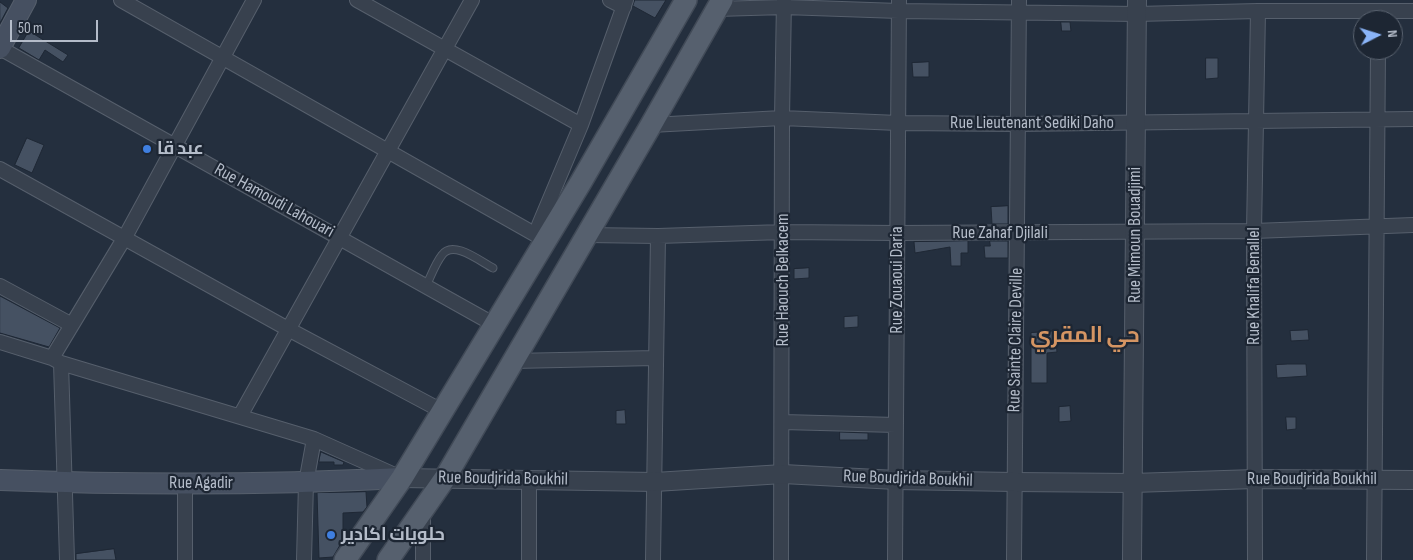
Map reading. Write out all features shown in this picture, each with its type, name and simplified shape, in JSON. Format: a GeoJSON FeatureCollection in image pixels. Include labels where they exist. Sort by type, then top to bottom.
{"type":"FeatureCollection","features":[{"type":"Feature","properties":{"kind":"main road"},"geometry":{"type":"LineString","coordinates":[[0,48],[26,0]]}},
{"type":"Feature","properties":{"kind":"main road"},"geometry":{"type":"LineString","coordinates":[[344,560],[402,478],[581,182],[686,0]]}},
{"type":"Feature","properties":{"kind":"main road"},"geometry":{"type":"LineString","coordinates":[[388,560],[445,478],[651,126],[719,4]]}},
{"type":"Feature","properties":{"kind":"main road","name":"Rue Agadir"},"geometry":{"type":"LineString","coordinates":[[0,480],[306,483],[402,478]]}},
{"type":"Feature","properties":{"kind":"street"},"geometry":{"type":"LineString","coordinates":[[120,0],[545,240]]}},
{"type":"Feature","properties":{"kind":"street"},"geometry":{"type":"LineString","coordinates":[[67,560],[65,482],[57,360],[72,325],[124,237],[254,0]]}},
{"type":"Feature","properties":{"kind":"street"},"geometry":{"type":"LineString","coordinates":[[357,0],[581,125]]}},
{"type":"Feature","properties":{"kind":"street"},"geometry":{"type":"LineString","coordinates":[[240,416],[472,0]]}},
{"type":"Feature","properties":{"kind":"street"},"geometry":{"type":"LineString","coordinates":[[545,240],[539,225],[581,125],[625,4],[610,0]]}},
{"type":"Feature","properties":{"kind":"street"},"geometry":{"type":"LineString","coordinates":[[719,4],[784,3],[1353,11]]}},
{"type":"Feature","properties":{"kind":"street","name":"Rue Haouch Belkacem"},"geometry":{"type":"LineString","coordinates":[[781,560],[784,3]]}},
{"type":"Feature","properties":{"kind":"street","name":"Rue Zouaoui Daria"},"geometry":{"type":"LineString","coordinates":[[895,560],[899,5]]}},
{"type":"Feature","properties":{"kind":"street","name":"Rue Sainte Claire Deville"},"geometry":{"type":"LineString","coordinates":[[1014,560],[1019,6]]}},
{"type":"Feature","properties":{"kind":"street","name":"Rue Mimoun Bouadjimi"},"geometry":{"type":"LineString","coordinates":[[1132,560],[1137,7]]}},
{"type":"Feature","properties":{"kind":"street","name":"Rue Khalifa Benallel"},"geometry":{"type":"LineString","coordinates":[[1255,560],[1254,231],[1258,11]]}},
{"type":"Feature","properties":{"kind":"street","name":"Rue Hamoudi Lahouari"},"geometry":{"type":"LineString","coordinates":[[0,48],[495,325]]}},
{"type":"Feature","properties":{"kind":"street"},"geometry":{"type":"LineString","coordinates":[[1374,560],[1378,60]]}},
{"type":"Feature","properties":{"kind":"street","name":"Rue Lieutenant Sediki Daho"},"geometry":{"type":"LineString","coordinates":[[651,126],[782,118],[898,123],[1017,124],[1413,119]]}},
{"type":"Feature","properties":{"kind":"street"},"geometry":{"type":"LineString","coordinates":[[0,169],[288,329],[442,411]]}},
{"type":"Feature","properties":{"kind":"street","name":"Rue Zahaf Djilali"},"geometry":{"type":"LineString","coordinates":[[587,235],[658,236],[783,232],[1254,231],[1413,225]]}},
{"type":"Feature","properties":{"kind":"street"},"geometry":{"type":"LineString","coordinates":[[652,560],[655,482],[655,358],[658,236]]}},
{"type":"Feature","properties":{"kind":"street"},"geometry":{"type":"LineString","coordinates":[[0,286],[72,325]]}},
{"type":"Feature","properties":{"kind":"street"},"geometry":{"type":"LineString","coordinates":[[0,342],[314,438],[402,478]]}},
{"type":"Feature","properties":{"kind":"street"},"geometry":{"type":"LineString","coordinates":[[513,361],[655,358]]}},
{"type":"Feature","properties":{"kind":"street"},"geometry":{"type":"LineString","coordinates":[[783,422],[896,425]]}},
{"type":"Feature","properties":{"kind":"street"},"geometry":{"type":"LineString","coordinates":[[304,560],[306,483],[314,438]]}},
{"type":"Feature","properties":{"kind":"street","name":"Rue Boudjrida Boukhil"},"geometry":{"type":"LineString","coordinates":[[402,478],[655,482],[782,474],[896,480],[1014,482],[1133,483],[1255,479],[1413,480]]}},
{"type":"Feature","properties":{"kind":"street"},"geometry":{"type":"LineString","coordinates":[[529,480],[529,560]]}},
{"type":"Feature","properties":{"kind":"street"},"geometry":{"type":"LineString","coordinates":[[185,483],[185,560]]}},
{"type":"Feature","properties":{"kind":"street"},"geometry":{"type":"LineString","coordinates":[[423,510],[423,560]]}},
{"type":"Feature","properties":{"kind":"lane"},"geometry":{"type":"LineString","coordinates":[[426,286],[443,253],[451,248],[458,249],[493,268]]}},
{"type":"Feature","properties":{"kind":"building"},"geometry":{"type":"Polygon","coordinates":[[[635,0],[666,0],[655,18],[633,6],[635,0]]]}},
{"type":"Feature","properties":{"kind":"building"},"geometry":{"type":"Polygon","coordinates":[[[0,2],[8,8],[0,23],[0,2]]]}},
{"type":"Feature","properties":{"kind":"building"},"geometry":{"type":"Polygon","coordinates":[[[1061,22],[1070,22],[1071,31],[1062,31],[1061,22]]]}},
{"type":"Feature","properties":{"kind":"building"},"geometry":{"type":"Polygon","coordinates":[[[29,31],[68,55],[63,62],[45,50],[39,60],[19,48],[29,31]]]}},
{"type":"Feature","properties":{"kind":"building"},"geometry":{"type":"Polygon","coordinates":[[[1206,58],[1218,58],[1218,78],[1206,79],[1206,58]]]}},
{"type":"Feature","properties":{"kind":"building"},"geometry":{"type":"Polygon","coordinates":[[[929,62],[929,77],[913,77],[912,63],[929,62]]]}},
{"type":"Feature","properties":{"kind":"building"},"geometry":{"type":"Polygon","coordinates":[[[27,138],[44,145],[32,173],[15,165],[27,138]]]}},
{"type":"Feature","properties":{"kind":"building"},"geometry":{"type":"Polygon","coordinates":[[[1008,206],[1008,224],[992,224],[991,207],[1008,206]]]}},
{"type":"Feature","properties":{"kind":"building"},"geometry":{"type":"Polygon","coordinates":[[[968,241],[968,253],[961,253],[961,266],[951,266],[950,247],[915,253],[914,242],[968,241]]]}},
{"type":"Feature","properties":{"kind":"building"},"geometry":{"type":"Polygon","coordinates":[[[990,241],[1008,241],[1008,258],[985,258],[984,246],[990,246],[990,241]]]}},
{"type":"Feature","properties":{"kind":"building"},"geometry":{"type":"Polygon","coordinates":[[[809,268],[809,278],[794,279],[794,269],[809,268]]]}},
{"type":"Feature","properties":{"kind":"building"},"geometry":{"type":"Polygon","coordinates":[[[0,296],[60,328],[49,347],[0,333],[0,296]]]}},
{"type":"Feature","properties":{"kind":"building"},"geometry":{"type":"Polygon","coordinates":[[[858,316],[858,327],[844,328],[844,317],[858,316]]]}},
{"type":"Feature","properties":{"kind":"building"},"geometry":{"type":"Polygon","coordinates":[[[1308,330],[1309,340],[1291,341],[1290,331],[1308,330]]]}},
{"type":"Feature","properties":{"kind":"building"},"geometry":{"type":"Polygon","coordinates":[[[1055,331],[1057,352],[1047,353],[1047,383],[1031,383],[1031,333],[1055,331]]]}},
{"type":"Feature","properties":{"kind":"building"},"geometry":{"type":"Polygon","coordinates":[[[1306,364],[1307,376],[1277,378],[1276,365],[1306,364]]]}},
{"type":"Feature","properties":{"kind":"building"},"geometry":{"type":"Polygon","coordinates":[[[1070,406],[1071,421],[1059,422],[1059,407],[1070,406]]]}},
{"type":"Feature","properties":{"kind":"building"},"geometry":{"type":"Polygon","coordinates":[[[625,410],[626,424],[616,424],[616,411],[625,410]]]}},
{"type":"Feature","properties":{"kind":"building"},"geometry":{"type":"Polygon","coordinates":[[[1286,417],[1296,417],[1296,429],[1287,430],[1286,417]]]}},
{"type":"Feature","properties":{"kind":"building"},"geometry":{"type":"Polygon","coordinates":[[[840,432],[868,433],[868,440],[840,440],[840,432]]]}},
{"type":"Feature","properties":{"kind":"building"},"geometry":{"type":"Polygon","coordinates":[[[321,452],[344,462],[343,465],[334,465],[334,462],[319,462],[321,452]]]}},
{"type":"Feature","properties":{"kind":"building","name":"حلويات اكادير"},"geometry":{"type":"Polygon","coordinates":[[[366,492],[367,507],[363,512],[343,513],[343,540],[333,557],[319,558],[317,493],[366,492]]]}},
{"type":"Feature","properties":{"kind":"building"},"geometry":{"type":"Polygon","coordinates":[[[114,549],[116,560],[76,560],[76,554],[114,549]]]}},
{"type":"Feature","properties":{"kind":"place","name":"عبد قا"},"geometry":{"type":"Point","coordinates":[147,149]}},
{"type":"Feature","properties":{"kind":"place","name":"حلويات اكادير"},"geometry":{"type":"Point","coordinates":[331,535]}},
{"type":"Feature","properties":{"kind":"district","name":"حي المقري"},"geometry":{"type":"Point","coordinates":[1085,336]}}]}
